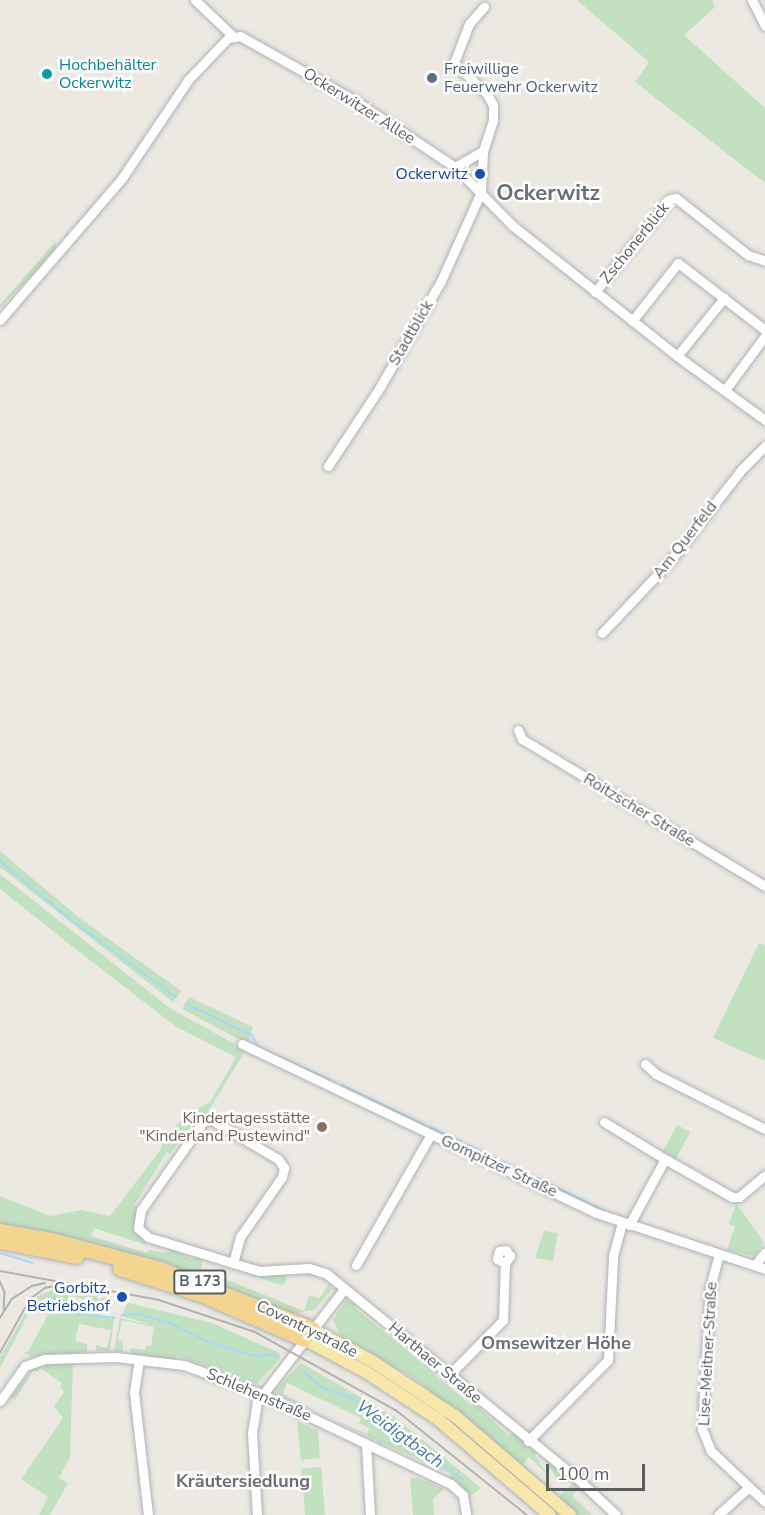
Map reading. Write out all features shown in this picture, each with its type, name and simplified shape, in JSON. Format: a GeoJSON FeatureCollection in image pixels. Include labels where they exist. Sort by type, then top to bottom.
{"type":"FeatureCollection","features":[{"type":"Feature","properties":{"kind":"highway","name":"Coventrystraße"},"geometry":{"type":"LineString","coordinates":[[0,1231],[51,1239],[160,1269],[308,1334]]}},
{"type":"Feature","properties":{"kind":"highway","name":"Coventrystraße"},"geometry":{"type":"LineString","coordinates":[[0,1241],[86,1258],[158,1279],[308,1334]]}},
{"type":"Feature","properties":{"kind":"main road","name":"Coventrystraße"},"geometry":{"type":"LineString","coordinates":[[308,1334],[439,1420],[550,1515]]}},
{"type":"Feature","properties":{"kind":"main road","name":"Coventrystraße"},"geometry":{"type":"LineString","coordinates":[[308,1334],[372,1360],[455,1416],[570,1515]]}},
{"type":"Feature","properties":{"kind":"street"},"geometry":{"type":"LineString","coordinates":[[0,320],[122,178],[188,80],[233,36],[195,0]]}},
{"type":"Feature","properties":{"kind":"street"},"geometry":{"type":"LineString","coordinates":[[752,0],[765,26]]}},
{"type":"Feature","properties":{"kind":"street"},"geometry":{"type":"LineString","coordinates":[[481,192],[483,151],[493,120],[493,105],[487,94],[454,63],[469,24],[484,7]]}},
{"type":"Feature","properties":{"kind":"street","name":"Ockerwitzer Allee"},"geometry":{"type":"LineString","coordinates":[[233,36],[268,51],[354,100],[455,167],[513,226],[677,356],[765,420]]}},
{"type":"Feature","properties":{"kind":"street"},"geometry":{"type":"LineString","coordinates":[[455,167],[483,151]]}},
{"type":"Feature","properties":{"kind":"street","name":"Stadtblick"},"geometry":{"type":"LineString","coordinates":[[328,466],[380,387],[441,280],[481,192]]}},
{"type":"Feature","properties":{"kind":"street","name":"Zschonerblick"},"geometry":{"type":"LineString","coordinates":[[595,292],[670,199],[676,198],[748,255],[765,261]]}},
{"type":"Feature","properties":{"kind":"street"},"geometry":{"type":"LineString","coordinates":[[632,321],[678,263],[765,330]]}},
{"type":"Feature","properties":{"kind":"street"},"geometry":{"type":"LineString","coordinates":[[677,356],[724,298]]}},
{"type":"Feature","properties":{"kind":"street"},"geometry":{"type":"LineString","coordinates":[[725,390],[765,336]]}},
{"type":"Feature","properties":{"kind":"street","name":"Am Querfeld"},"geometry":{"type":"LineString","coordinates":[[602,633],[670,561],[716,500],[765,446]]}},
{"type":"Feature","properties":{"kind":"street","name":"Roitzscher Straße"},"geometry":{"type":"LineString","coordinates":[[518,730],[522,739],[765,886]]}},
{"type":"Feature","properties":{"kind":"street","name":"Gompitzer Straße"},"geometry":{"type":"LineString","coordinates":[[242,1044],[625,1224],[765,1269]]}},
{"type":"Feature","properties":{"kind":"street"},"geometry":{"type":"LineString","coordinates":[[645,1064],[656,1074],[765,1129]]}},
{"type":"Feature","properties":{"kind":"street","name":"Harthaer Straße"},"geometry":{"type":"LineString","coordinates":[[233,1263],[240,1237],[282,1177],[284,1168],[278,1159],[210,1119],[203,1122],[141,1210],[138,1228],[148,1237],[233,1263],[271,1272],[318,1270],[449,1375],[616,1515]]}},
{"type":"Feature","properties":{"kind":"street"},"geometry":{"type":"LineString","coordinates":[[604,1122],[732,1197],[739,1197],[765,1175]]}},
{"type":"Feature","properties":{"kind":"street"},"geometry":{"type":"LineString","coordinates":[[356,1265],[431,1134]]}},
{"type":"Feature","properties":{"kind":"street"},"geometry":{"type":"LineString","coordinates":[[528,1441],[608,1360],[612,1256],[625,1224],[665,1159]]}},
{"type":"Feature","properties":{"kind":"street"},"geometry":{"type":"LineString","coordinates":[[755,1265],[765,1252]]}},
{"type":"Feature","properties":{"kind":"street","name":"Lise-Meitner-Straße"},"geometry":{"type":"LineString","coordinates":[[719,1254],[710,1287],[702,1429],[711,1451],[747,1489],[765,1502]]}},
{"type":"Feature","properties":{"kind":"street"},"geometry":{"type":"LineString","coordinates":[[449,1375],[503,1320],[505,1263]]}},
{"type":"Feature","properties":{"kind":"street"},"geometry":{"type":"LineString","coordinates":[[257,1515],[252,1424],[262,1394],[344,1289]]}},
{"type":"Feature","properties":{"kind":"street","name":"Schlehenstraße"},"geometry":{"type":"LineString","coordinates":[[0,1401],[32,1362],[70,1357],[139,1360],[184,1365],[262,1394],[458,1489],[466,1515]]}},
{"type":"Feature","properties":{"kind":"street"},"geometry":{"type":"LineString","coordinates":[[139,1360],[134,1392],[148,1515]]}},
{"type":"Feature","properties":{"kind":"street"},"geometry":{"type":"LineString","coordinates":[[366,1444],[369,1515]]}},
{"type":"Feature","properties":{"kind":"street"},"geometry":{"type":"LineString","coordinates":[[718,1515],[747,1489]]}},
{"type":"Feature","properties":{"kind":"green space"},"geometry":{"type":"Polygon","coordinates":[[[577,0],[712,0],[715,7],[684,35],[765,108],[765,183],[635,82],[649,62],[577,0]]]}},
{"type":"Feature","properties":{"kind":"green space"},"geometry":{"type":"Polygon","coordinates":[[[55,242],[57,249],[0,308],[0,305],[55,242]]]}},
{"type":"Feature","properties":{"kind":"green space"},"geometry":{"type":"Polygon","coordinates":[[[0,851],[77,916],[181,991],[173,1002],[0,867],[0,851]]]}},
{"type":"Feature","properties":{"kind":"green space"},"geometry":{"type":"Polygon","coordinates":[[[0,874],[171,1009],[246,1050],[204,1118],[199,1122],[195,1120],[170,1154],[167,1152],[134,1205],[138,1208],[134,1226],[148,1240],[146,1245],[94,1228],[91,1236],[147,1253],[149,1250],[166,1253],[172,1248],[192,1260],[195,1255],[203,1258],[201,1269],[304,1311],[309,1295],[320,1298],[329,1283],[332,1289],[314,1310],[289,1314],[160,1263],[0,1226],[0,1196],[50,1216],[81,1210],[110,1216],[161,1149],[162,1139],[188,1114],[210,1102],[236,1057],[175,1026],[0,889],[0,874]]]}},
{"type":"Feature","properties":{"kind":"green space"},"geometry":{"type":"Polygon","coordinates":[[[759,943],[765,946],[765,1061],[713,1038],[759,943]]]}},
{"type":"Feature","properties":{"kind":"green space"},"geometry":{"type":"Polygon","coordinates":[[[189,997],[253,1027],[248,1044],[182,1009],[189,997]]]}},
{"type":"Feature","properties":{"kind":"green space"},"geometry":{"type":"Polygon","coordinates":[[[677,1125],[690,1132],[676,1159],[663,1151],[677,1125]]]}},
{"type":"Feature","properties":{"kind":"green space"},"geometry":{"type":"Polygon","coordinates":[[[736,1203],[764,1242],[754,1256],[727,1250],[735,1226],[729,1224],[736,1203]]]}},
{"type":"Feature","properties":{"kind":"green space"},"geometry":{"type":"Polygon","coordinates":[[[544,1231],[558,1233],[553,1261],[535,1258],[544,1231]]]}},
{"type":"Feature","properties":{"kind":"green space"},"geometry":{"type":"Polygon","coordinates":[[[210,1260],[259,1274],[284,1274],[287,1278],[283,1286],[210,1260]]]}},
{"type":"Feature","properties":{"kind":"green space"},"geometry":{"type":"Polygon","coordinates":[[[56,1288],[113,1300],[113,1305],[69,1296],[67,1307],[114,1318],[110,1351],[96,1351],[96,1345],[107,1348],[111,1330],[79,1324],[75,1341],[87,1344],[87,1352],[32,1357],[23,1352],[28,1352],[51,1309],[46,1306],[48,1302],[44,1299],[41,1304],[36,1297],[56,1288]]]}},
{"type":"Feature","properties":{"kind":"green space"},"geometry":{"type":"Polygon","coordinates":[[[34,1298],[35,1301],[0,1368],[0,1357],[34,1298]]]}},
{"type":"Feature","properties":{"kind":"green space"},"geometry":{"type":"Polygon","coordinates":[[[346,1300],[356,1304],[354,1307],[424,1365],[427,1362],[438,1371],[435,1375],[471,1405],[474,1403],[509,1436],[513,1432],[537,1451],[535,1455],[547,1474],[529,1457],[523,1464],[558,1497],[573,1483],[579,1488],[572,1496],[593,1515],[576,1515],[490,1438],[415,1379],[340,1335],[333,1320],[346,1300]]]}},
{"type":"Feature","properties":{"kind":"green space"},"geometry":{"type":"Polygon","coordinates":[[[128,1303],[212,1323],[280,1353],[280,1358],[257,1384],[177,1356],[175,1360],[132,1355],[130,1348],[145,1350],[146,1346],[151,1346],[154,1327],[122,1320],[118,1340],[123,1341],[123,1352],[114,1351],[120,1318],[155,1326],[122,1316],[128,1303]]]}},
{"type":"Feature","properties":{"kind":"green space"},"geometry":{"type":"Polygon","coordinates":[[[73,1362],[70,1457],[59,1478],[68,1483],[50,1515],[39,1515],[48,1497],[21,1479],[63,1418],[54,1406],[64,1392],[60,1387],[62,1383],[40,1368],[38,1372],[34,1369],[15,1400],[10,1397],[34,1367],[73,1362]]]}},
{"type":"Feature","properties":{"kind":"green space"},"geometry":{"type":"Polygon","coordinates":[[[301,1363],[395,1417],[481,1488],[467,1498],[449,1479],[451,1474],[382,1443],[380,1446],[378,1441],[327,1417],[367,1434],[370,1428],[359,1423],[361,1418],[287,1383],[283,1394],[321,1414],[277,1394],[276,1389],[301,1363]]]}},
{"type":"Feature","properties":{"kind":"green space"},"geometry":{"type":"Polygon","coordinates":[[[297,1421],[318,1431],[320,1458],[301,1460],[297,1421]]]}},
{"type":"Feature","properties":{"kind":"green space"},"geometry":{"type":"Polygon","coordinates":[[[540,1453],[573,1479],[560,1483],[540,1453]]]}},
{"type":"Feature","properties":{"kind":"green space"},"geometry":{"type":"Polygon","coordinates":[[[321,1467],[325,1515],[305,1515],[301,1469],[321,1467]]]}},
{"type":"Feature","properties":{"kind":"green space"},"geometry":{"type":"Polygon","coordinates":[[[410,1478],[419,1478],[444,1489],[433,1499],[434,1515],[413,1515],[410,1478]]]}},
{"type":"Feature","properties":{"kind":"waterway"},"geometry":{"type":"LineString","coordinates":[[0,861],[71,920],[176,997]]}},
{"type":"Feature","properties":{"kind":"waterway"},"geometry":{"type":"LineString","coordinates":[[186,1004],[252,1035],[258,1047],[330,1080]]}},
{"type":"Feature","properties":{"kind":"waterway"},"geometry":{"type":"LineString","coordinates":[[342,1085],[425,1125]]}},
{"type":"Feature","properties":{"kind":"waterway"},"geometry":{"type":"LineString","coordinates":[[430,1127],[462,1142]]}},
{"type":"Feature","properties":{"kind":"waterway"},"geometry":{"type":"LineString","coordinates":[[466,1144],[497,1159]]}},
{"type":"Feature","properties":{"kind":"waterway"},"geometry":{"type":"LineString","coordinates":[[502,1161],[533,1176]]}},
{"type":"Feature","properties":{"kind":"waterway"},"geometry":{"type":"LineString","coordinates":[[538,1178],[605,1211]]}},
{"type":"Feature","properties":{"kind":"waterway","name":"Weidigtbach"},"geometry":{"type":"LineString","coordinates":[[0,1253],[33,1263]]}},
{"type":"Feature","properties":{"kind":"waterway","name":"Weidigtbach"},"geometry":{"type":"LineString","coordinates":[[54,1298],[78,1314],[115,1318]]}},
{"type":"Feature","properties":{"kind":"waterway","name":"Weidigtbach"},"geometry":{"type":"LineString","coordinates":[[122,1315],[138,1314],[169,1323],[207,1341],[258,1357],[272,1354],[278,1357]]}},
{"type":"Feature","properties":{"kind":"waterway","name":"Weidigtbach"},"geometry":{"type":"LineString","coordinates":[[305,1372],[321,1387],[354,1399],[385,1419],[463,1480]]}},
{"type":"Feature","properties":{"kind":"tram line"},"geometry":{"type":"LineString","coordinates":[[0,1271],[159,1300],[255,1332],[396,1410],[527,1515]]}},
{"type":"Feature","properties":{"kind":"tram line"},"geometry":{"type":"LineString","coordinates":[[0,1281],[5,1292],[4,1309]]}},
{"type":"Feature","properties":{"kind":"tram line"},"geometry":{"type":"LineString","coordinates":[[0,1318],[12,1299],[32,1286],[45,1283]]}},
{"type":"Feature","properties":{"kind":"tram line"},"geometry":{"type":"LineString","coordinates":[[0,1353],[30,1299],[45,1288],[59,1285]]}},
{"type":"Feature","properties":{"kind":"place","name":"Hochbehälter Ockerwitz"},"geometry":{"type":"Point","coordinates":[47,74]}},
{"type":"Feature","properties":{"kind":"place","name":"Freiwillige Feuerwehr Ockerwitz"},"geometry":{"type":"Point","coordinates":[432,78]}},
{"type":"Feature","properties":{"kind":"place","name":"Ockerwitz"},"geometry":{"type":"Point","coordinates":[480,174]}},
{"type":"Feature","properties":{"kind":"place","name":"Kindertagesstätte \"Kinderland Pustewind\""},"geometry":{"type":"Point","coordinates":[322,1127]}},
{"type":"Feature","properties":{"kind":"place","name":"Gorbitz, Betriebshof"},"geometry":{"type":"Point","coordinates":[122,1297]}},
{"type":"Feature","properties":{"kind":"district","name":"Ockerwitz"},"geometry":{"type":"Point","coordinates":[548,194]}},
{"type":"Feature","properties":{"kind":"district","name":"Omsewitzer Höhe"},"geometry":{"type":"Point","coordinates":[556,1343]}},
{"type":"Feature","properties":{"kind":"district","name":"Kräutersiedlung"},"geometry":{"type":"Point","coordinates":[243,1481]}}]}
